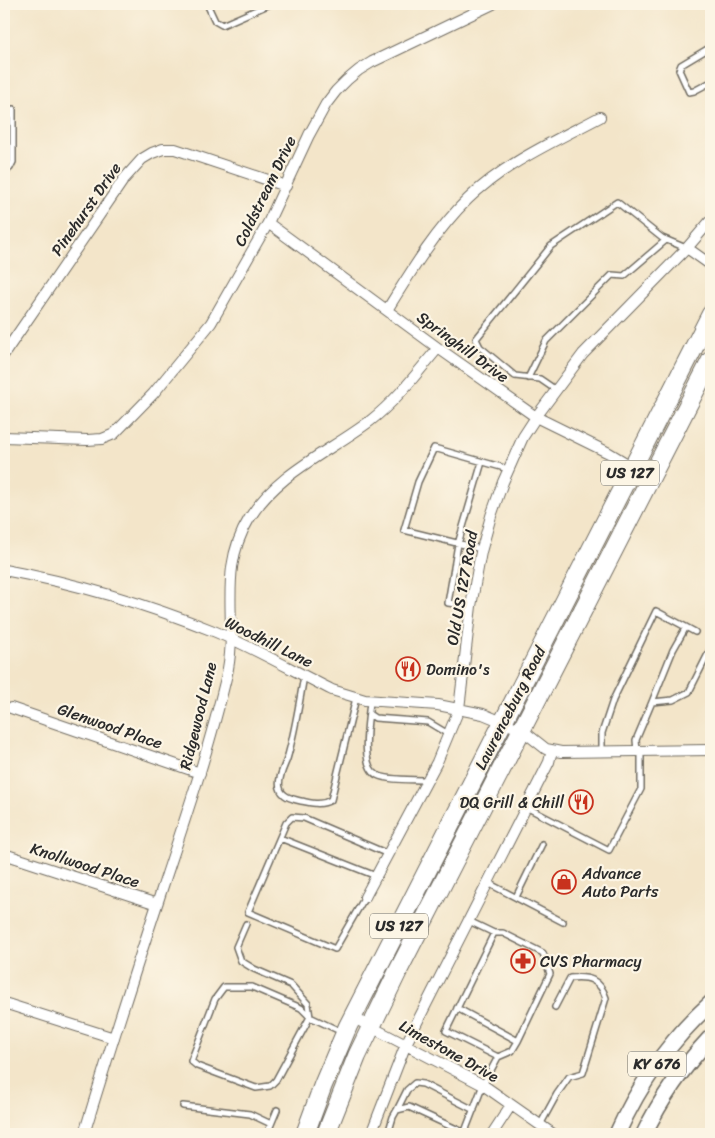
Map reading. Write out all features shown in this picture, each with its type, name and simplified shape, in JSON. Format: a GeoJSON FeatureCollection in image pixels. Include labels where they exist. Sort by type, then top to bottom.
{"type":"FeatureCollection","features":[{"type":"Feature","properties":{"kind":"highway","name":"Lawrenceburg Road"},"geometry":{"type":"LineString","coordinates":[[305,1134],[323,1085],[352,1017],[711,314]]}},
{"type":"Feature","properties":{"kind":"highway","name":"Lawrenceburg Road"},"geometry":{"type":"LineString","coordinates":[[326,1134],[371,1026],[711,360]]}},
{"type":"Feature","properties":{"kind":"main road","name":"KY 676"},"geometry":{"type":"LineString","coordinates":[[617,1134],[632,1104],[654,1069],[686,1028],[711,1003]]}},
{"type":"Feature","properties":{"kind":"main road","name":"KY 676"},"geometry":{"type":"LineString","coordinates":[[644,1134],[656,1111],[680,1074],[711,1036]]}},
{"type":"Feature","properties":{"kind":"street","name":"Coldstream Drive"},"geometry":{"type":"LineString","coordinates":[[4,436],[102,439],[114,434],[153,394],[211,323],[268,223],[317,118],[336,91],[359,70],[372,62],[493,4]]}},
{"type":"Feature","properties":{"kind":"street"},"geometry":{"type":"LineString","coordinates":[[387,310],[448,222],[480,188],[561,137],[600,117]]}},
{"type":"Feature","properties":{"kind":"street","name":"Pinehurst Drive"},"geometry":{"type":"LineString","coordinates":[[4,354],[124,179],[142,159],[152,153],[163,149],[181,151],[286,186]]}},
{"type":"Feature","properties":{"kind":"street","name":"Old US 127 Road"},"geometry":{"type":"LineString","coordinates":[[365,897],[437,762],[459,709],[471,606],[482,550],[491,516],[508,469],[523,437],[583,354],[711,220]]}},
{"type":"Feature","properties":{"kind":"street","name":"Springhill Drive"},"geometry":{"type":"LineString","coordinates":[[268,223],[438,348],[536,417],[580,438],[651,478]]}},
{"type":"Feature","properties":{"kind":"street"},"geometry":{"type":"LineString","coordinates":[[686,248],[711,265]]}},
{"type":"Feature","properties":{"kind":"street","name":"Ridgewood Lane"},"geometry":{"type":"LineString","coordinates":[[84,1134],[200,773],[227,675],[231,639],[229,593],[231,565],[238,539],[260,502],[286,478],[372,419],[406,386],[438,348]]}},
{"type":"Feature","properties":{"kind":"street","name":"Woodhill Lane"},"geometry":{"type":"LineString","coordinates":[[4,570],[51,578],[128,601],[231,639],[332,690],[356,698],[438,705],[483,714],[522,730],[546,749],[552,750]]}},
{"type":"Feature","properties":{"kind":"street","name":"Glenwood Place"},"geometry":{"type":"LineString","coordinates":[[11,708],[200,773]]}},
{"type":"Feature","properties":{"kind":"street"},"geometry":{"type":"LineString","coordinates":[[371,1134],[406,1044],[549,762],[552,750],[561,752],[602,752],[711,750]]}},
{"type":"Feature","properties":{"kind":"street","name":"Knollwood Place"},"geometry":{"type":"LineString","coordinates":[[4,854],[157,904]]}},
{"type":"Feature","properties":{"kind":"street"},"geometry":{"type":"LineString","coordinates":[[4,1003],[114,1038]]}},
{"type":"Feature","properties":{"kind":"street","name":"Limestone Drive"},"geometry":{"type":"LineString","coordinates":[[352,1017],[483,1085],[553,1134]]}},
{"type":"Feature","properties":{"kind":"street"},"geometry":{"type":"LineString","coordinates":[[492,1134],[511,1105]]}},
{"type":"Feature","properties":{"kind":"lane"},"geometry":{"type":"LineString","coordinates":[[207,4],[215,21],[222,25],[270,4]]}},
{"type":"Feature","properties":{"kind":"lane"},"geometry":{"type":"LineString","coordinates":[[711,47],[681,65],[679,70],[689,92],[711,82]]}},
{"type":"Feature","properties":{"kind":"lane"},"geometry":{"type":"LineString","coordinates":[[4,169],[10,168],[13,162],[12,109]]}},
{"type":"Feature","properties":{"kind":"lane"},"geometry":{"type":"LineString","coordinates":[[556,390],[540,379],[514,376],[480,347],[476,339],[551,246],[617,202],[666,240],[686,248]]}},
{"type":"Feature","properties":{"kind":"lane"},"geometry":{"type":"LineString","coordinates":[[528,378],[546,341],[612,275],[624,276],[666,240]]}},
{"type":"Feature","properties":{"kind":"lane"},"geometry":{"type":"LineString","coordinates":[[482,550],[404,530],[418,482],[434,448],[508,469]]}},
{"type":"Feature","properties":{"kind":"lane"},"geometry":{"type":"LineString","coordinates":[[471,606],[448,603],[458,544],[482,462]]}},
{"type":"Feature","properties":{"kind":"lane"},"geometry":{"type":"LineString","coordinates":[[602,752],[602,732],[613,700],[656,611],[695,632]]}},
{"type":"Feature","properties":{"kind":"lane"},"geometry":{"type":"LineString","coordinates":[[526,806],[609,850],[641,789],[639,751],[636,740],[673,650],[686,627]]}},
{"type":"Feature","properties":{"kind":"lane"},"geometry":{"type":"LineString","coordinates":[[652,702],[673,700],[689,692],[711,648]]}},
{"type":"Feature","properties":{"kind":"lane"},"geometry":{"type":"LineString","coordinates":[[304,676],[294,736],[279,782],[281,792],[286,796],[315,804],[331,800],[356,698]]}},
{"type":"Feature","properties":{"kind":"lane"},"geometry":{"type":"LineString","coordinates":[[370,700],[366,760],[370,770],[384,777],[428,780]]}},
{"type":"Feature","properties":{"kind":"lane"},"geometry":{"type":"LineString","coordinates":[[369,714],[375,718],[428,722],[448,734]]}},
{"type":"Feature","properties":{"kind":"lane"},"geometry":{"type":"LineString","coordinates":[[365,897],[335,949],[248,912],[286,823],[292,817],[304,818],[388,854]]}},
{"type":"Feature","properties":{"kind":"lane"},"geometry":{"type":"LineString","coordinates":[[280,838],[376,876]]}},
{"type":"Feature","properties":{"kind":"lane"},"geometry":{"type":"LineString","coordinates":[[516,897],[542,844]]}},
{"type":"Feature","properties":{"kind":"lane"},"geometry":{"type":"LineString","coordinates":[[488,883],[563,922]]}},
{"type":"Feature","properties":{"kind":"lane"},"geometry":{"type":"LineString","coordinates":[[397,1110],[409,1107],[464,1133],[483,1085],[498,1057],[512,1051],[550,974],[544,953],[503,933],[494,933],[469,921]]}},
{"type":"Feature","properties":{"kind":"lane"},"geometry":{"type":"LineString","coordinates":[[246,924],[236,947],[242,961],[254,969],[291,985],[308,1004],[310,1017],[276,1080],[270,1086],[256,1088],[191,1062],[215,999],[224,986],[252,987],[301,1008],[310,1017],[344,1034]]}},
{"type":"Feature","properties":{"kind":"lane"},"geometry":{"type":"LineString","coordinates":[[494,933],[446,1031],[498,1057]]}},
{"type":"Feature","properties":{"kind":"lane"},"geometry":{"type":"LineString","coordinates":[[540,1125],[556,1094],[569,1077],[583,1073],[606,998],[603,988],[594,981],[582,977],[570,978],[555,1007]]}},
{"type":"Feature","properties":{"kind":"lane"},"geometry":{"type":"LineString","coordinates":[[458,1008],[518,1041]]}},
{"type":"Feature","properties":{"kind":"lane"},"geometry":{"type":"LineString","coordinates":[[388,1134],[392,1117],[407,1090],[415,1083],[423,1084],[474,1110]]}},
{"type":"Feature","properties":{"kind":"lane"},"geometry":{"type":"LineString","coordinates":[[183,1106],[250,1114],[271,1124]]}},
{"type":"Feature","properties":{"kind":"lane"},"geometry":{"type":"LineString","coordinates":[[267,1134],[277,1110]]}},
{"type":"Feature","properties":{"kind":"lane"},"geometry":{"type":"LineString","coordinates":[[380,1112],[392,1117]]}},
{"type":"Feature","properties":{"kind":"place","name":"Domino's"},"geometry":{"type":"Point","coordinates":[408,669]}},
{"type":"Feature","properties":{"kind":"place","name":"DQ Grill & Chill"},"geometry":{"type":"Point","coordinates":[581,802]}},
{"type":"Feature","properties":{"kind":"place","name":"Advance Auto Parts"},"geometry":{"type":"Point","coordinates":[564,882]}},
{"type":"Feature","properties":{"kind":"place","name":"CVS Pharmacy"},"geometry":{"type":"Point","coordinates":[523,961]}}]}
